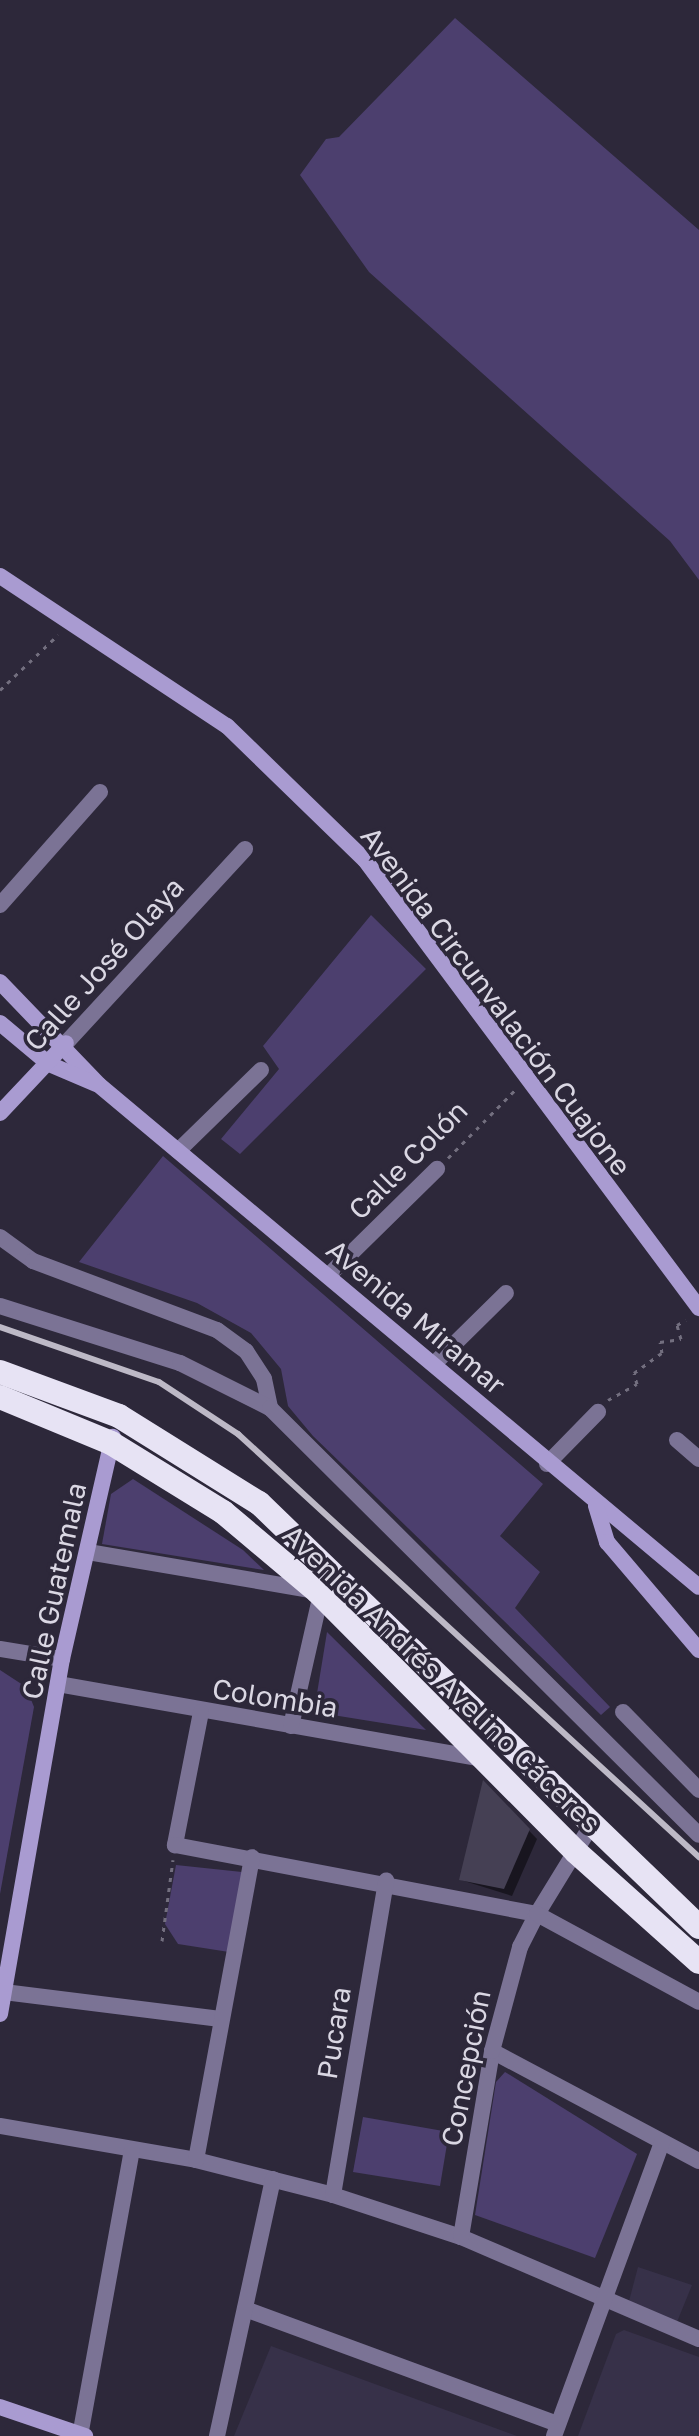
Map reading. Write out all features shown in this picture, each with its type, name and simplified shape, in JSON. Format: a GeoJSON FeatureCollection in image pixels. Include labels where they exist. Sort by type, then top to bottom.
{"type":"FeatureCollection","features":[{"type":"Feature","properties":{"kind":"highway","name":"Avenida Andrés Avelino Cáceres"},"geometry":{"type":"LineString","coordinates":[[0,1372],[119,1416],[259,1503],[699,1927]]}},
{"type":"Feature","properties":{"kind":"highway","name":"Avenida Andrés Avelino Cáceres"},"geometry":{"type":"LineString","coordinates":[[0,1397],[111,1443],[223,1512],[319,1593],[576,1852],[699,1962]]}},
{"type":"Feature","properties":{"kind":"main road","name":"Avenida Circunvalación Cuajone"},"geometry":{"type":"LineString","coordinates":[[0,576],[227,726],[365,860],[525,1081],[699,1308]]}},
{"type":"Feature","properties":{"kind":"main road","name":"Avenida Miramar"},"geometry":{"type":"LineString","coordinates":[[0,982],[66,1043],[99,1085],[434,1364],[547,1464],[699,1587]]}},
{"type":"Feature","properties":{"kind":"main road","name":"Avenida Miramar"},"geometry":{"type":"LineString","coordinates":[[0,1023],[49,1064],[99,1085]]}},
{"type":"Feature","properties":{"kind":"main road","name":"Calle José Olaya"},"geometry":{"type":"LineString","coordinates":[[0,1113],[66,1043]]}},
{"type":"Feature","properties":{"kind":"main road","name":"Calle Guatemala"},"geometry":{"type":"LineString","coordinates":[[0,2014],[62,1659],[119,1416]]}},
{"type":"Feature","properties":{"kind":"main road"},"geometry":{"type":"LineString","coordinates":[[595,1504],[607,1542],[699,1650]]}},
{"type":"Feature","properties":{"kind":"main road"},"geometry":{"type":"LineString","coordinates":[[0,2407],[82,2435]]}},
{"type":"Feature","properties":{"kind":"street"},"geometry":{"type":"LineString","coordinates":[[0,905],[100,792]]}},
{"type":"Feature","properties":{"kind":"street","name":"Calle José Olaya"},"geometry":{"type":"LineString","coordinates":[[66,1043],[245,849]]}},
{"type":"Feature","properties":{"kind":"street"},"geometry":{"type":"LineString","coordinates":[[178,1151],[261,1070]]}},
{"type":"Feature","properties":{"kind":"street","name":"Calle Colón"},"geometry":{"type":"LineString","coordinates":[[328,1276],[437,1169]]}},
{"type":"Feature","properties":{"kind":"street"},"geometry":{"type":"LineString","coordinates":[[0,1237],[33,1261],[217,1330],[246,1351],[264,1379],[270,1408]]}},
{"type":"Feature","properties":{"kind":"street"},"geometry":{"type":"LineString","coordinates":[[434,1364],[506,1293]]}},
{"type":"Feature","properties":{"kind":"street"},"geometry":{"type":"LineString","coordinates":[[0,1306],[180,1363],[270,1408],[699,1835]]}},
{"type":"Feature","properties":{"kind":"street"},"geometry":{"type":"LineString","coordinates":[[547,1464],[598,1412]]}},
{"type":"Feature","properties":{"kind":"street"},"geometry":{"type":"LineString","coordinates":[[677,1440],[699,1459]]}},
{"type":"Feature","properties":{"kind":"street"},"geometry":{"type":"LineString","coordinates":[[88,1552],[319,1593],[291,1726]]}},
{"type":"Feature","properties":{"kind":"street"},"geometry":{"type":"LineString","coordinates":[[0,1649],[62,1659]]}},
{"type":"Feature","properties":{"kind":"street","name":"Colombia"},"geometry":{"type":"LineString","coordinates":[[58,1684],[201,1712],[485,1760]]}},
{"type":"Feature","properties":{"kind":"street"},"geometry":{"type":"LineString","coordinates":[[201,1712],[175,1845],[386,1880],[537,1914],[699,2002]]}},
{"type":"Feature","properties":{"kind":"street"},"geometry":{"type":"LineString","coordinates":[[623,1712],[699,1790]]}},
{"type":"Feature","properties":{"kind":"street","name":"Concepción"},"geometry":{"type":"LineString","coordinates":[[461,2237],[492,2051],[520,1947],[591,1826]]}},
{"type":"Feature","properties":{"kind":"street"},"geometry":{"type":"LineString","coordinates":[[196,2160],[252,1857]]}},
{"type":"Feature","properties":{"kind":"street","name":"Pucara"},"geometry":{"type":"LineString","coordinates":[[333,2195],[386,1880]]}},
{"type":"Feature","properties":{"kind":"street"},"geometry":{"type":"LineString","coordinates":[[4,1992],[220,2019]]}},
{"type":"Feature","properties":{"kind":"street"},"geometry":{"type":"LineString","coordinates":[[492,2051],[699,2161]]}},
{"type":"Feature","properties":{"kind":"street"},"geometry":{"type":"LineString","coordinates":[[0,2126],[196,2160],[333,2195],[461,2237],[605,2302],[699,2339]]}},
{"type":"Feature","properties":{"kind":"street"},"geometry":{"type":"LineString","coordinates":[[245,2309],[556,2430],[662,2142]]}},
{"type":"Feature","properties":{"kind":"street"},"geometry":{"type":"LineString","coordinates":[[82,2435],[132,2151]]}},
{"type":"Feature","properties":{"kind":"street"},"geometry":{"type":"LineString","coordinates":[[217,2436],[273,2179]]}},
{"type":"Feature","properties":{"kind":"path"},"geometry":{"type":"LineString","coordinates":[[0,690],[72,621]]}},
{"type":"Feature","properties":{"kind":"path","name":"Calle Colón"},"geometry":{"type":"LineString","coordinates":[[437,1169],[525,1081]]}},
{"type":"Feature","properties":{"kind":"path"},"geometry":{"type":"LineString","coordinates":[[598,1412],[617,1389],[637,1384],[634,1373],[662,1353],[660,1342],[681,1339],[677,1325],[699,1317]]}},
{"type":"Feature","properties":{"kind":"path"},"geometry":{"type":"LineString","coordinates":[[162,1941],[175,1845]]}},
{"type":"Feature","properties":{"kind":"shaded area"},"geometry":{"type":"Polygon","coordinates":[[[455,18],[699,230],[699,580],[670,541],[369,272],[300,175],[326,139],[339,137],[455,18]]]}},
{"type":"Feature","properties":{"kind":"shaded area"},"geometry":{"type":"Polygon","coordinates":[[[371,915],[426,969],[240,1154],[221,1139],[279,1069],[263,1046],[371,915]]]}},
{"type":"Feature","properties":{"kind":"shaded area"},"geometry":{"type":"Polygon","coordinates":[[[163,1156],[543,1484],[500,1536],[540,1572],[515,1608],[610,1707],[601,1715],[313,1436],[288,1406],[281,1369],[251,1333],[197,1303],[79,1262],[163,1156]]]}},
{"type":"Feature","properties":{"kind":"shaded area"},"geometry":{"type":"Polygon","coordinates":[[[133,1479],[243,1550],[264,1570],[102,1544],[111,1494],[133,1479]]]}},
{"type":"Feature","properties":{"kind":"shaded area"},"geometry":{"type":"Polygon","coordinates":[[[327,1632],[426,1730],[314,1712],[327,1632]]]}},
{"type":"Feature","properties":{"kind":"shaded area"},"geometry":{"type":"Polygon","coordinates":[[[0,1670],[26,1687],[34,1707],[0,1894],[0,1670]]]}},
{"type":"Feature","properties":{"kind":"shaded area"},"geometry":{"type":"Polygon","coordinates":[[[176,1865],[242,1872],[229,1952],[178,1944],[165,1924],[176,1865]]]}},
{"type":"Feature","properties":{"kind":"shaded area"},"geometry":{"type":"Polygon","coordinates":[[[505,2072],[637,2154],[595,2258],[475,2215],[496,2082],[505,2072]]]}},
{"type":"Feature","properties":{"kind":"shaded area"},"geometry":{"type":"Polygon","coordinates":[[[363,2117],[449,2132],[440,2186],[353,2172],[363,2117]]]}},
{"type":"Feature","properties":{"kind":"shaded area"},"geometry":{"type":"Polygon","coordinates":[[[638,2267],[692,2285],[677,2322],[628,2305],[638,2267]]]}},
{"type":"Feature","properties":{"kind":"shaded area"},"geometry":{"type":"Polygon","coordinates":[[[624,2330],[699,2357],[699,2436],[578,2436],[616,2334],[624,2330]]]}},
{"type":"Feature","properties":{"kind":"shaded area"},"geometry":{"type":"Polygon","coordinates":[[[271,2346],[517,2436],[234,2436],[271,2346]]]}},
{"type":"Feature","properties":{"kind":"building"},"geometry":{"type":"Polygon","coordinates":[[[483,1780],[530,1829],[504,1889],[459,1880],[483,1780]]]}},
{"type":"Feature","properties":{"kind":"railway"},"geometry":{"type":"LineString","coordinates":[[0,1327],[159,1382],[238,1434],[699,1857]]}}]}
